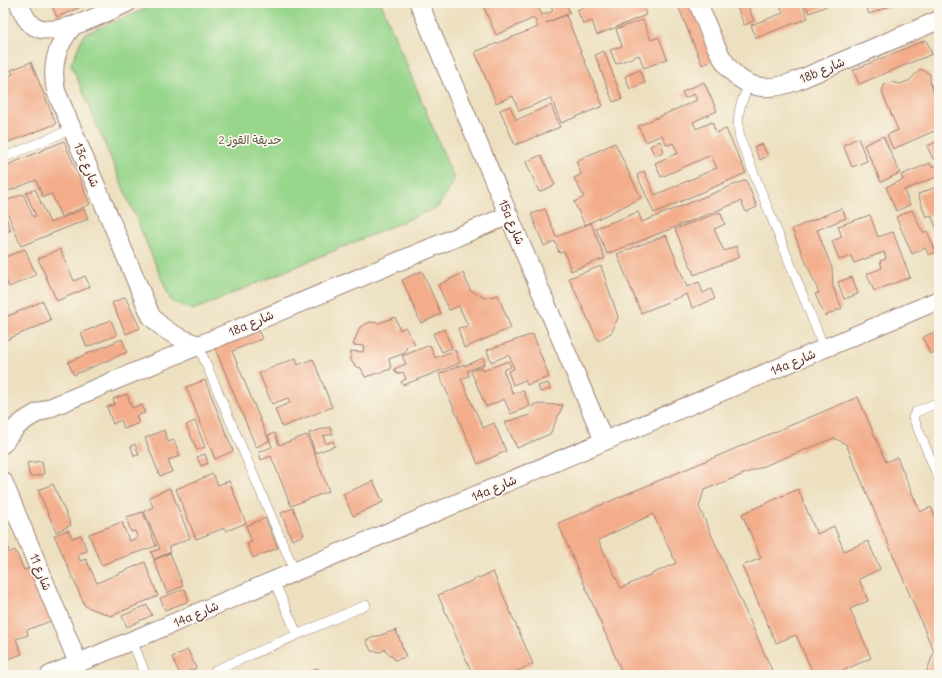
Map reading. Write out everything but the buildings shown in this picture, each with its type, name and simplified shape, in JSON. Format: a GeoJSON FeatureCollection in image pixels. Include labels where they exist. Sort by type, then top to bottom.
{"type":"FeatureCollection","features":[{"type":"Feature","properties":{"kind":"street"},"geometry":{"type":"LineString","coordinates":[[19,3],[24,15],[32,25],[43,30],[55,30],[73,26],[127,3]]}},
{"type":"Feature","properties":{"kind":"street","name":"15a شارع"},"geometry":{"type":"LineString","coordinates":[[419,3],[604,441]]}},
{"type":"Feature","properties":{"kind":"street","name":"18b شارع"},"geometry":{"type":"LineString","coordinates":[[698,3],[724,64],[735,76],[750,84],[765,88],[781,87],[939,20]]}},
{"type":"Feature","properties":{"kind":"street","name":"13c شارع"},"geometry":{"type":"LineString","coordinates":[[73,26],[64,37],[58,49],[54,63],[56,91],[152,316],[161,327],[173,336],[198,345]]}},
{"type":"Feature","properties":{"kind":"street","name":"18a شارع"},"geometry":{"type":"LineString","coordinates":[[3,444],[9,434],[21,422],[35,414],[509,215]]}},
{"type":"Feature","properties":{"kind":"street","name":"14a شارع"},"geometry":{"type":"LineString","coordinates":[[50,675],[939,300]]}},
{"type":"Feature","properties":{"kind":"street","name":"شارع 11"},"geometry":{"type":"LineString","coordinates":[[3,481],[78,663]]}},
{"type":"Feature","properties":{"kind":"lane"},"geometry":{"type":"LineString","coordinates":[[750,84],[743,97],[739,110],[738,125],[740,139],[824,348]]}},
{"type":"Feature","properties":{"kind":"lane"},"geometry":{"type":"LineString","coordinates":[[3,158],[72,129]]}},
{"type":"Feature","properties":{"kind":"lane"},"geometry":{"type":"LineString","coordinates":[[198,345],[295,572]]}},
{"type":"Feature","properties":{"kind":"lane"},"geometry":{"type":"LineString","coordinates":[[939,402],[916,412],[914,417],[939,478]]}},
{"type":"Feature","properties":{"kind":"lane"},"geometry":{"type":"LineString","coordinates":[[274,581],[297,634]]}},
{"type":"Feature","properties":{"kind":"lane"},"geometry":{"type":"LineString","coordinates":[[216,670],[366,605]]}},
{"type":"Feature","properties":{"kind":"lane"},"geometry":{"type":"LineString","coordinates":[[132,641],[146,675]]}},
{"type":"Feature","properties":{"kind":"green space","name":"حديقة القوز 2"},"geometry":{"type":"Polygon","coordinates":[[[160,3],[381,3],[454,179],[438,207],[193,310],[171,301],[71,64],[84,34],[160,3]]]}}]}
